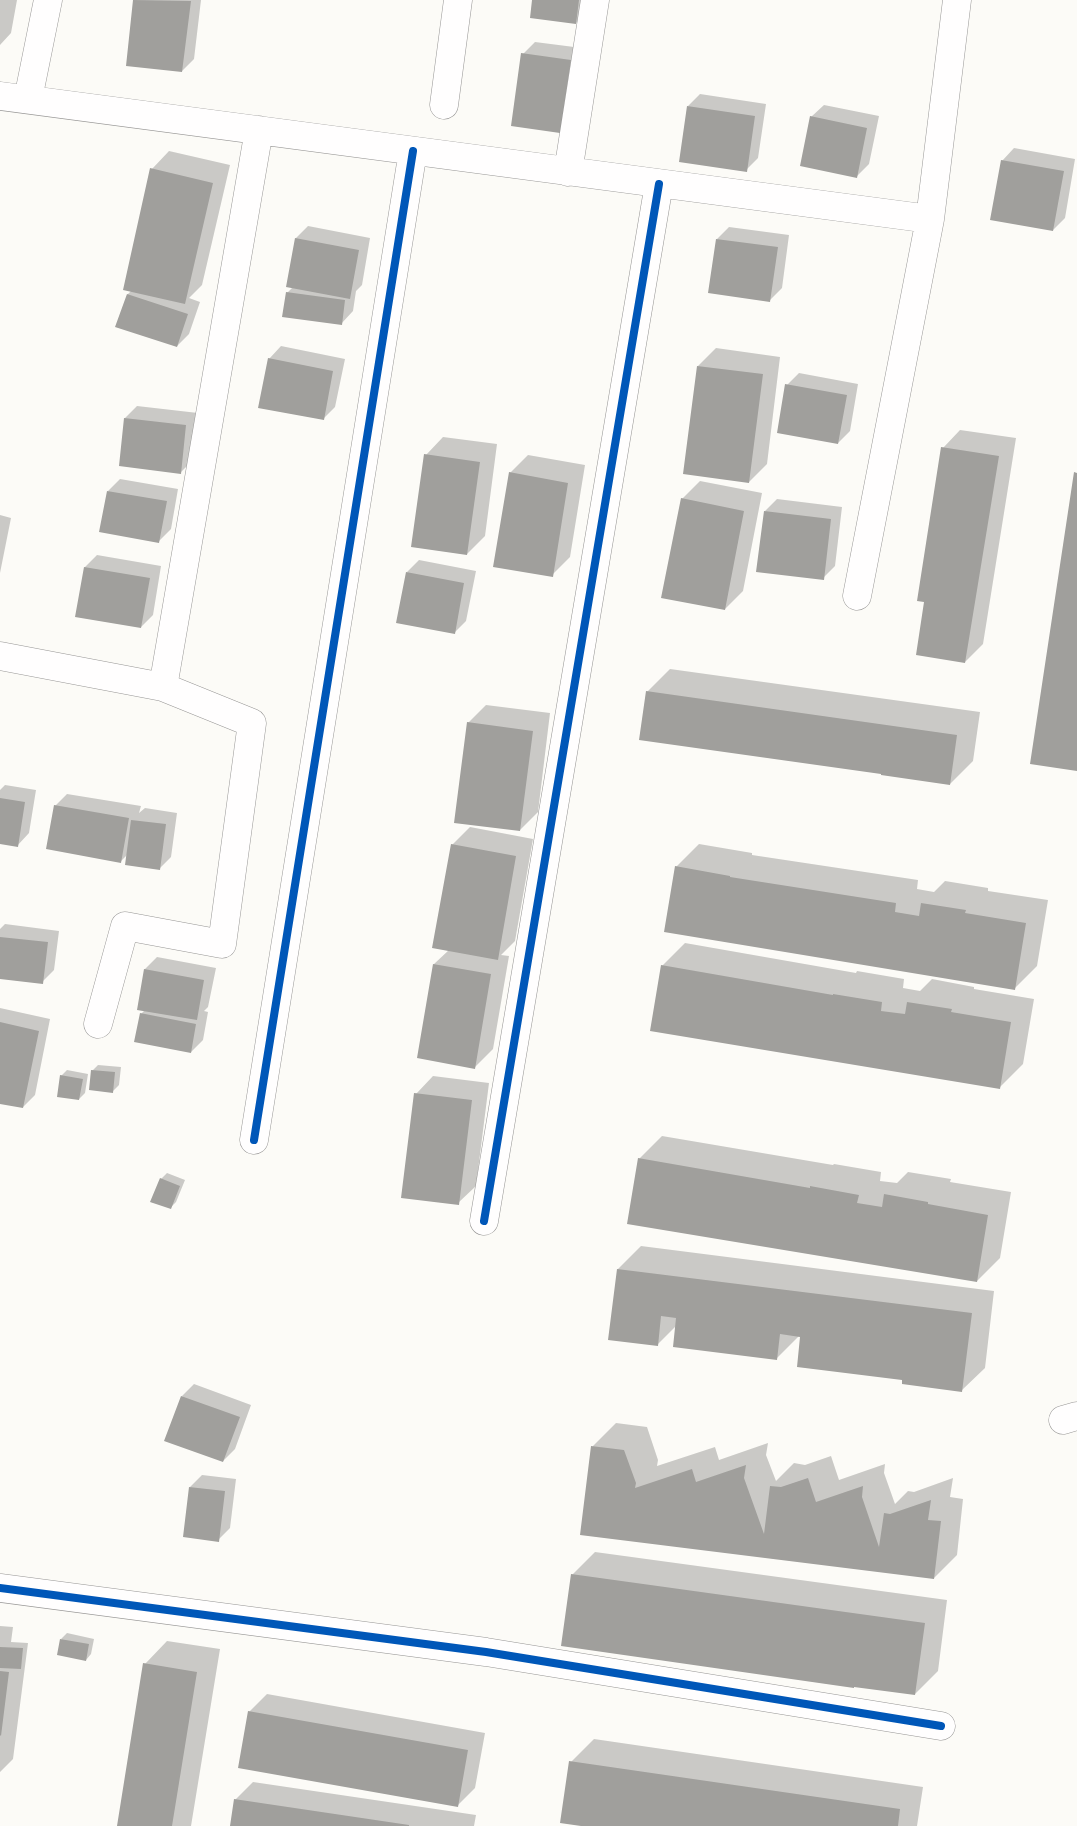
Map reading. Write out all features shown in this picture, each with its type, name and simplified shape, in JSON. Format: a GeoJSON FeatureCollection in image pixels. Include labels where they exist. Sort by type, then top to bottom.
{"type":"FeatureCollection","features":[{"type":"Feature","properties":{"kind":"street"},"geometry":{"type":"LineString","coordinates":[[28,99],[48,0]]}},
{"type":"Feature","properties":{"kind":"street"},"geometry":{"type":"LineString","coordinates":[[444,105],[458,0]]}},
{"type":"Feature","properties":{"kind":"street"},"geometry":{"type":"LineString","coordinates":[[568,172],[595,0]]}},
{"type":"Feature","properties":{"kind":"street"},"geometry":{"type":"LineString","coordinates":[[857,596],[930,220],[956,0]]}},
{"type":"Feature","properties":{"kind":"street"},"geometry":{"type":"LineString","coordinates":[[0,96],[930,220]]}},
{"type":"Feature","properties":{"kind":"street"},"geometry":{"type":"LineString","coordinates":[[163,687],[259,130]]}},
{"type":"Feature","properties":{"kind":"street"},"geometry":{"type":"LineString","coordinates":[[254,1140],[412,151]]}},
{"type":"Feature","properties":{"kind":"street"},"geometry":{"type":"LineString","coordinates":[[484,1222],[660,184]]}},
{"type":"Feature","properties":{"kind":"street"},"geometry":{"type":"LineString","coordinates":[[0,656],[163,687],[252,723],[222,944],[125,926],[98,1024]]}},
{"type":"Feature","properties":{"kind":"street"},"geometry":{"type":"LineString","coordinates":[[0,1588],[486,1652],[941,1726]]}},
{"type":"Feature","properties":{"kind":"building"},"geometry":{"type":"Polygon","coordinates":[[[133,0],[191,1],[182,72],[126,66],[133,0]]]}},
{"type":"Feature","properties":{"kind":"building"},"geometry":{"type":"Polygon","coordinates":[[[532,0],[579,0],[576,24],[530,18],[532,0]]]}},
{"type":"Feature","properties":{"kind":"building"},"geometry":{"type":"Polygon","coordinates":[[[521,53],[571,60],[560,133],[511,126],[521,53]]]}},
{"type":"Feature","properties":{"kind":"building"},"geometry":{"type":"Polygon","coordinates":[[[687,106],[755,116],[747,172],[679,162],[687,106]]]}},
{"type":"Feature","properties":{"kind":"building"},"geometry":{"type":"Polygon","coordinates":[[[810,116],[867,128],[857,178],[800,166],[810,116]]]}},
{"type":"Feature","properties":{"kind":"building"},"geometry":{"type":"Polygon","coordinates":[[[1001,160],[1064,171],[1053,231],[990,220],[1001,160]]]}},
{"type":"Feature","properties":{"kind":"building"},"geometry":{"type":"Polygon","coordinates":[[[150,168],[213,183],[185,304],[123,290],[150,168]]]}},
{"type":"Feature","properties":{"kind":"building"},"geometry":{"type":"Polygon","coordinates":[[[295,238],[359,250],[350,299],[286,287],[295,238]]]}},
{"type":"Feature","properties":{"kind":"building"},"geometry":{"type":"Polygon","coordinates":[[[716,239],[778,247],[770,302],[708,293],[716,239]]]}},
{"type":"Feature","properties":{"kind":"building"},"geometry":{"type":"Polygon","coordinates":[[[286,292],[345,300],[342,325],[282,317],[286,292]]]}},
{"type":"Feature","properties":{"kind":"building"},"geometry":{"type":"Polygon","coordinates":[[[127,294],[188,314],[177,347],[115,327],[127,294]]]}},
{"type":"Feature","properties":{"kind":"building"},"geometry":{"type":"Polygon","coordinates":[[[268,358],[333,371],[324,420],[258,408],[268,358]]]}},
{"type":"Feature","properties":{"kind":"building"},"geometry":{"type":"Polygon","coordinates":[[[697,366],[763,374],[749,483],[683,474],[697,366]]]}},
{"type":"Feature","properties":{"kind":"building"},"geometry":{"type":"Polygon","coordinates":[[[785,384],[847,395],[838,444],[777,433],[785,384]]]}},
{"type":"Feature","properties":{"kind":"building"},"geometry":{"type":"Polygon","coordinates":[[[124,418],[186,425],[181,474],[119,466],[124,418]]]}},
{"type":"Feature","properties":{"kind":"building"},"geometry":{"type":"Polygon","coordinates":[[[941,447],[999,456],[965,663],[916,655],[924,602],[917,601],[941,447]]]}},
{"type":"Feature","properties":{"kind":"building"},"geometry":{"type":"Polygon","coordinates":[[[424,454],[480,462],[467,555],[411,547],[424,454]]]}},
{"type":"Feature","properties":{"kind":"building"},"geometry":{"type":"Polygon","coordinates":[[[509,472],[568,483],[553,577],[493,567],[509,472]]]}},
{"type":"Feature","properties":{"kind":"building"},"geometry":{"type":"Polygon","coordinates":[[[1074,472],[1077,473],[1077,771],[1030,764],[1074,472]]]}},
{"type":"Feature","properties":{"kind":"building"},"geometry":{"type":"Polygon","coordinates":[[[107,491],[167,501],[159,543],[99,532],[107,491]]]}},
{"type":"Feature","properties":{"kind":"building"},"geometry":{"type":"Polygon","coordinates":[[[681,498],[744,511],[725,610],[661,598],[681,498]]]}},
{"type":"Feature","properties":{"kind":"building"},"geometry":{"type":"Polygon","coordinates":[[[764,511],[831,519],[824,580],[756,572],[764,511]]]}},
{"type":"Feature","properties":{"kind":"building"},"geometry":{"type":"Polygon","coordinates":[[[84,567],[150,578],[141,628],[75,617],[84,567]]]}},
{"type":"Feature","properties":{"kind":"building"},"geometry":{"type":"Polygon","coordinates":[[[406,572],[464,583],[455,634],[396,623],[406,572]]]}},
{"type":"Feature","properties":{"kind":"building"},"geometry":{"type":"Polygon","coordinates":[[[646,691],[957,735],[950,785],[639,740],[646,691]]]}},
{"type":"Feature","properties":{"kind":"building"},"geometry":{"type":"Polygon","coordinates":[[[467,722],[533,731],[520,831],[454,823],[467,722]]]}},
{"type":"Feature","properties":{"kind":"building"},"geometry":{"type":"Polygon","coordinates":[[[0,798],[25,802],[18,847],[0,844],[0,798]]]}},
{"type":"Feature","properties":{"kind":"building"},"geometry":{"type":"Polygon","coordinates":[[[54,805],[129,818],[121,863],[46,849],[54,805]]]}},
{"type":"Feature","properties":{"kind":"building"},"geometry":{"type":"Polygon","coordinates":[[[131,820],[166,824],[160,870],[125,865],[131,820]]]}},
{"type":"Feature","properties":{"kind":"building"},"geometry":{"type":"Polygon","coordinates":[[[451,844],[516,856],[498,960],[432,948],[451,844]]]}},
{"type":"Feature","properties":{"kind":"building"},"geometry":{"type":"Polygon","coordinates":[[[675,866],[730,877],[896,903],[895,912],[919,916],[921,903],[966,910],[965,913],[1026,923],[1015,990],[664,932],[675,866]]]}},
{"type":"Feature","properties":{"kind":"building"},"geometry":{"type":"Polygon","coordinates":[[[0,937],[48,942],[43,984],[0,979],[0,937]]]}},
{"type":"Feature","properties":{"kind":"building"},"geometry":{"type":"Polygon","coordinates":[[[433,964],[491,974],[475,1069],[417,1058],[433,964]]]}},
{"type":"Feature","properties":{"kind":"building"},"geometry":{"type":"Polygon","coordinates":[[[661,965],[882,1002],[881,1011],[905,1014],[907,1002],[952,1009],[951,1012],[1011,1022],[1000,1089],[650,1031],[661,965]]]}},
{"type":"Feature","properties":{"kind":"building"},"geometry":{"type":"Polygon","coordinates":[[[144,969],[204,980],[197,1020],[137,1010],[144,969]]]}},
{"type":"Feature","properties":{"kind":"building"},"geometry":{"type":"Polygon","coordinates":[[[140,1013],[196,1024],[191,1053],[134,1042],[140,1013]]]}},
{"type":"Feature","properties":{"kind":"building"},"geometry":{"type":"Polygon","coordinates":[[[0,1022],[39,1031],[23,1108],[0,1104],[0,1022]]]}},
{"type":"Feature","properties":{"kind":"building"},"geometry":{"type":"Polygon","coordinates":[[[91,1070],[115,1072],[113,1093],[89,1090],[91,1070]]]}},
{"type":"Feature","properties":{"kind":"building"},"geometry":{"type":"Polygon","coordinates":[[[60,1075],[83,1079],[79,1100],[57,1097],[60,1075]]]}},
{"type":"Feature","properties":{"kind":"building"},"geometry":{"type":"Polygon","coordinates":[[[414,1093],[472,1100],[459,1205],[401,1198],[414,1093]]]}},
{"type":"Feature","properties":{"kind":"building"},"geometry":{"type":"Polygon","coordinates":[[[638,1158],[859,1195],[857,1203],[882,1207],[884,1194],[988,1215],[977,1282],[627,1224],[638,1158]]]}},
{"type":"Feature","properties":{"kind":"building"},"geometry":{"type":"Polygon","coordinates":[[[160,1178],[180,1186],[171,1209],[150,1202],[160,1178]]]}},
{"type":"Feature","properties":{"kind":"building"},"geometry":{"type":"Polygon","coordinates":[[[617,1269],[972,1313],[962,1392],[902,1384],[902,1380],[797,1367],[800,1337],[780,1334],[777,1360],[673,1347],[676,1318],[661,1316],[658,1346],[608,1340],[617,1269]]]}},
{"type":"Feature","properties":{"kind":"building"},"geometry":{"type":"Polygon","coordinates":[[[181,1396],[240,1417],[223,1462],[164,1441],[181,1396]]]}},
{"type":"Feature","properties":{"kind":"building"},"geometry":{"type":"Polygon","coordinates":[[[591,1446],[624,1450],[636,1483],[635,1488],[692,1469],[696,1482],[746,1465],[744,1478],[764,1534],[770,1486],[781,1487],[808,1478],[816,1502],[863,1486],[862,1497],[879,1547],[884,1513],[890,1514],[931,1500],[928,1520],[941,1521],[934,1579],[580,1535],[591,1446]]]}},
{"type":"Feature","properties":{"kind":"building"},"geometry":{"type":"Polygon","coordinates":[[[189,1487],[225,1491],[219,1542],[183,1537],[189,1487]]]}},
{"type":"Feature","properties":{"kind":"building"},"geometry":{"type":"Polygon","coordinates":[[[571,1574],[925,1623],[915,1695],[561,1646],[571,1574]]]}},
{"type":"Feature","properties":{"kind":"building"},"geometry":{"type":"Polygon","coordinates":[[[60,1639],[89,1644],[86,1661],[57,1655],[60,1639]]]}},
{"type":"Feature","properties":{"kind":"building"},"geometry":{"type":"Polygon","coordinates":[[[0,1647],[23,1648],[21,1669],[0,1668],[0,1647]]]}},
{"type":"Feature","properties":{"kind":"building"},"geometry":{"type":"Polygon","coordinates":[[[143,1663],[197,1672],[172,1826],[117,1826],[143,1663]]]}},
{"type":"Feature","properties":{"kind":"building"},"geometry":{"type":"Polygon","coordinates":[[[0,1671],[9,1672],[1,1736],[0,1735],[0,1671]]]}},
{"type":"Feature","properties":{"kind":"building"},"geometry":{"type":"Polygon","coordinates":[[[248,1711],[468,1750],[458,1807],[238,1768],[248,1711]]]}},
{"type":"Feature","properties":{"kind":"building"},"geometry":{"type":"Polygon","coordinates":[[[569,1761],[900,1809],[898,1826],[581,1826],[560,1823],[569,1761]]]}},
{"type":"Feature","properties":{"kind":"building"},"geometry":{"type":"Polygon","coordinates":[[[234,1799],[409,1825],[409,1826],[230,1826],[234,1799]]]}},
{"type":"Feature","properties":{"kind":"cycle path"},"geometry":{"type":"LineString","coordinates":[[254,1140],[413,151]]}},
{"type":"Feature","properties":{"kind":"cycle path"},"geometry":{"type":"LineString","coordinates":[[484,1221],[659,184]]}},
{"type":"Feature","properties":{"kind":"cycle path"},"geometry":{"type":"LineString","coordinates":[[0,1588],[486,1652],[941,1726]]}}]}
